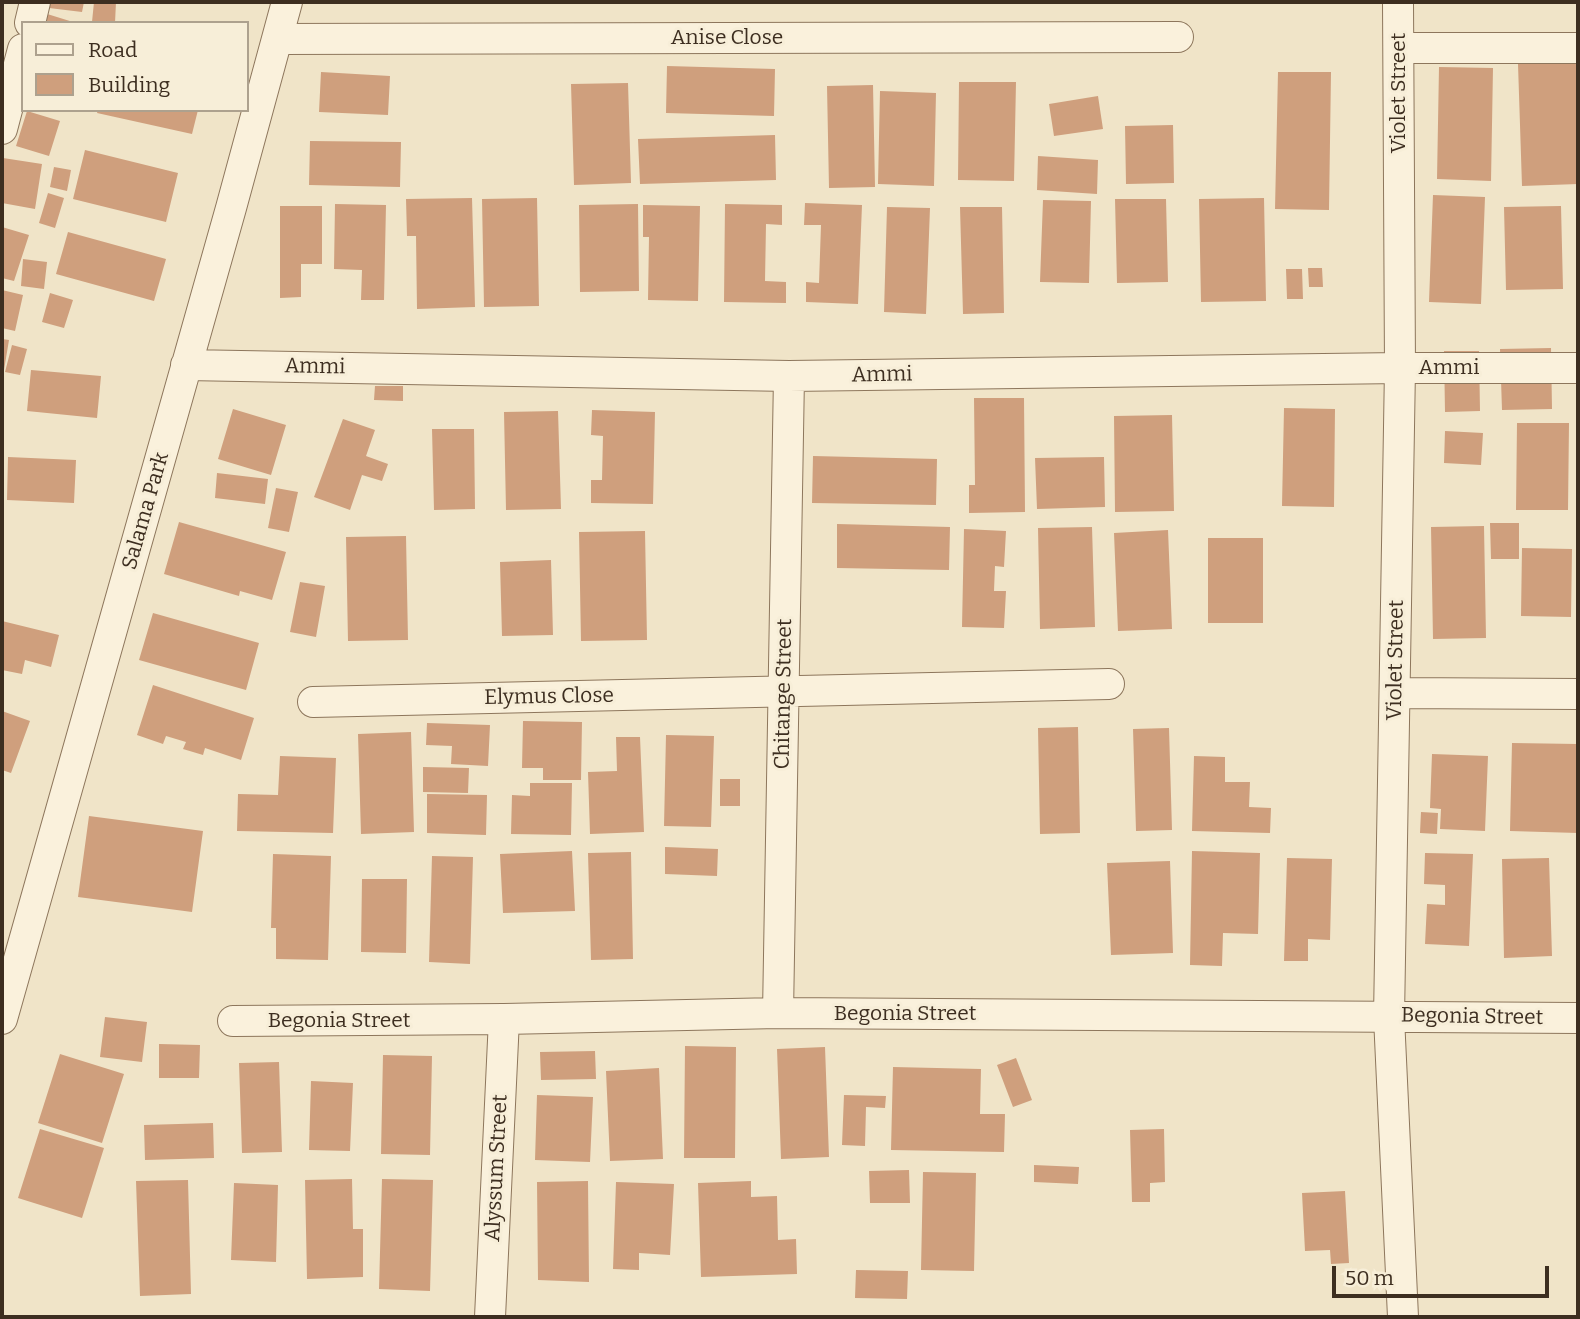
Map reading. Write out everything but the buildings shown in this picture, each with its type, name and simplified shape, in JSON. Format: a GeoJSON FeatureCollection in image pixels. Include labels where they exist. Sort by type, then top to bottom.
{"type":"FeatureCollection","features":[{"type":"Feature","properties":{"kind":"street"},"geometry":{"type":"LineString","coordinates":[[30,21],[35,2]]}},
{"type":"Feature","properties":{"kind":"street","name":"Salama Park"},"geometry":{"type":"LineString","coordinates":[[2,1019],[287,2]]}},
{"type":"Feature","properties":{"kind":"street","name":"Violet Street"},"geometry":{"type":"LineString","coordinates":[[1398,2],[1400,368],[1389,1017],[1403,1317]]}},
{"type":"Feature","properties":{"kind":"street","name":"Anise Close"},"geometry":{"type":"LineString","coordinates":[[277,39],[1178,37]]}},
{"type":"Feature","properties":{"kind":"street"},"geometry":{"type":"LineString","coordinates":[[1399,48],[1578,48]]}},
{"type":"Feature","properties":{"kind":"street"},"geometry":{"type":"LineString","coordinates":[[2,129],[21,57]]}},
{"type":"Feature","properties":{"kind":"street","name":"Ammi"},"geometry":{"type":"LineString","coordinates":[[186,365],[789,376],[1578,368]]}},
{"type":"Feature","properties":{"kind":"street","name":"Chitange Street"},"geometry":{"type":"LineString","coordinates":[[778,1013],[789,376]]}},
{"type":"Feature","properties":{"kind":"street","name":"Elymus Close"},"geometry":{"type":"LineString","coordinates":[[313,702],[1109,684]]}},
{"type":"Feature","properties":{"kind":"street"},"geometry":{"type":"LineString","coordinates":[[1395,693],[1578,694]]}},
{"type":"Feature","properties":{"kind":"street","name":"Begonia Street"},"geometry":{"type":"LineString","coordinates":[[233,1021],[778,1013],[1578,1018]]}},
{"type":"Feature","properties":{"kind":"street","name":"Alyssum Street"},"geometry":{"type":"LineString","coordinates":[[490,1317],[504,1019]]}}]}
